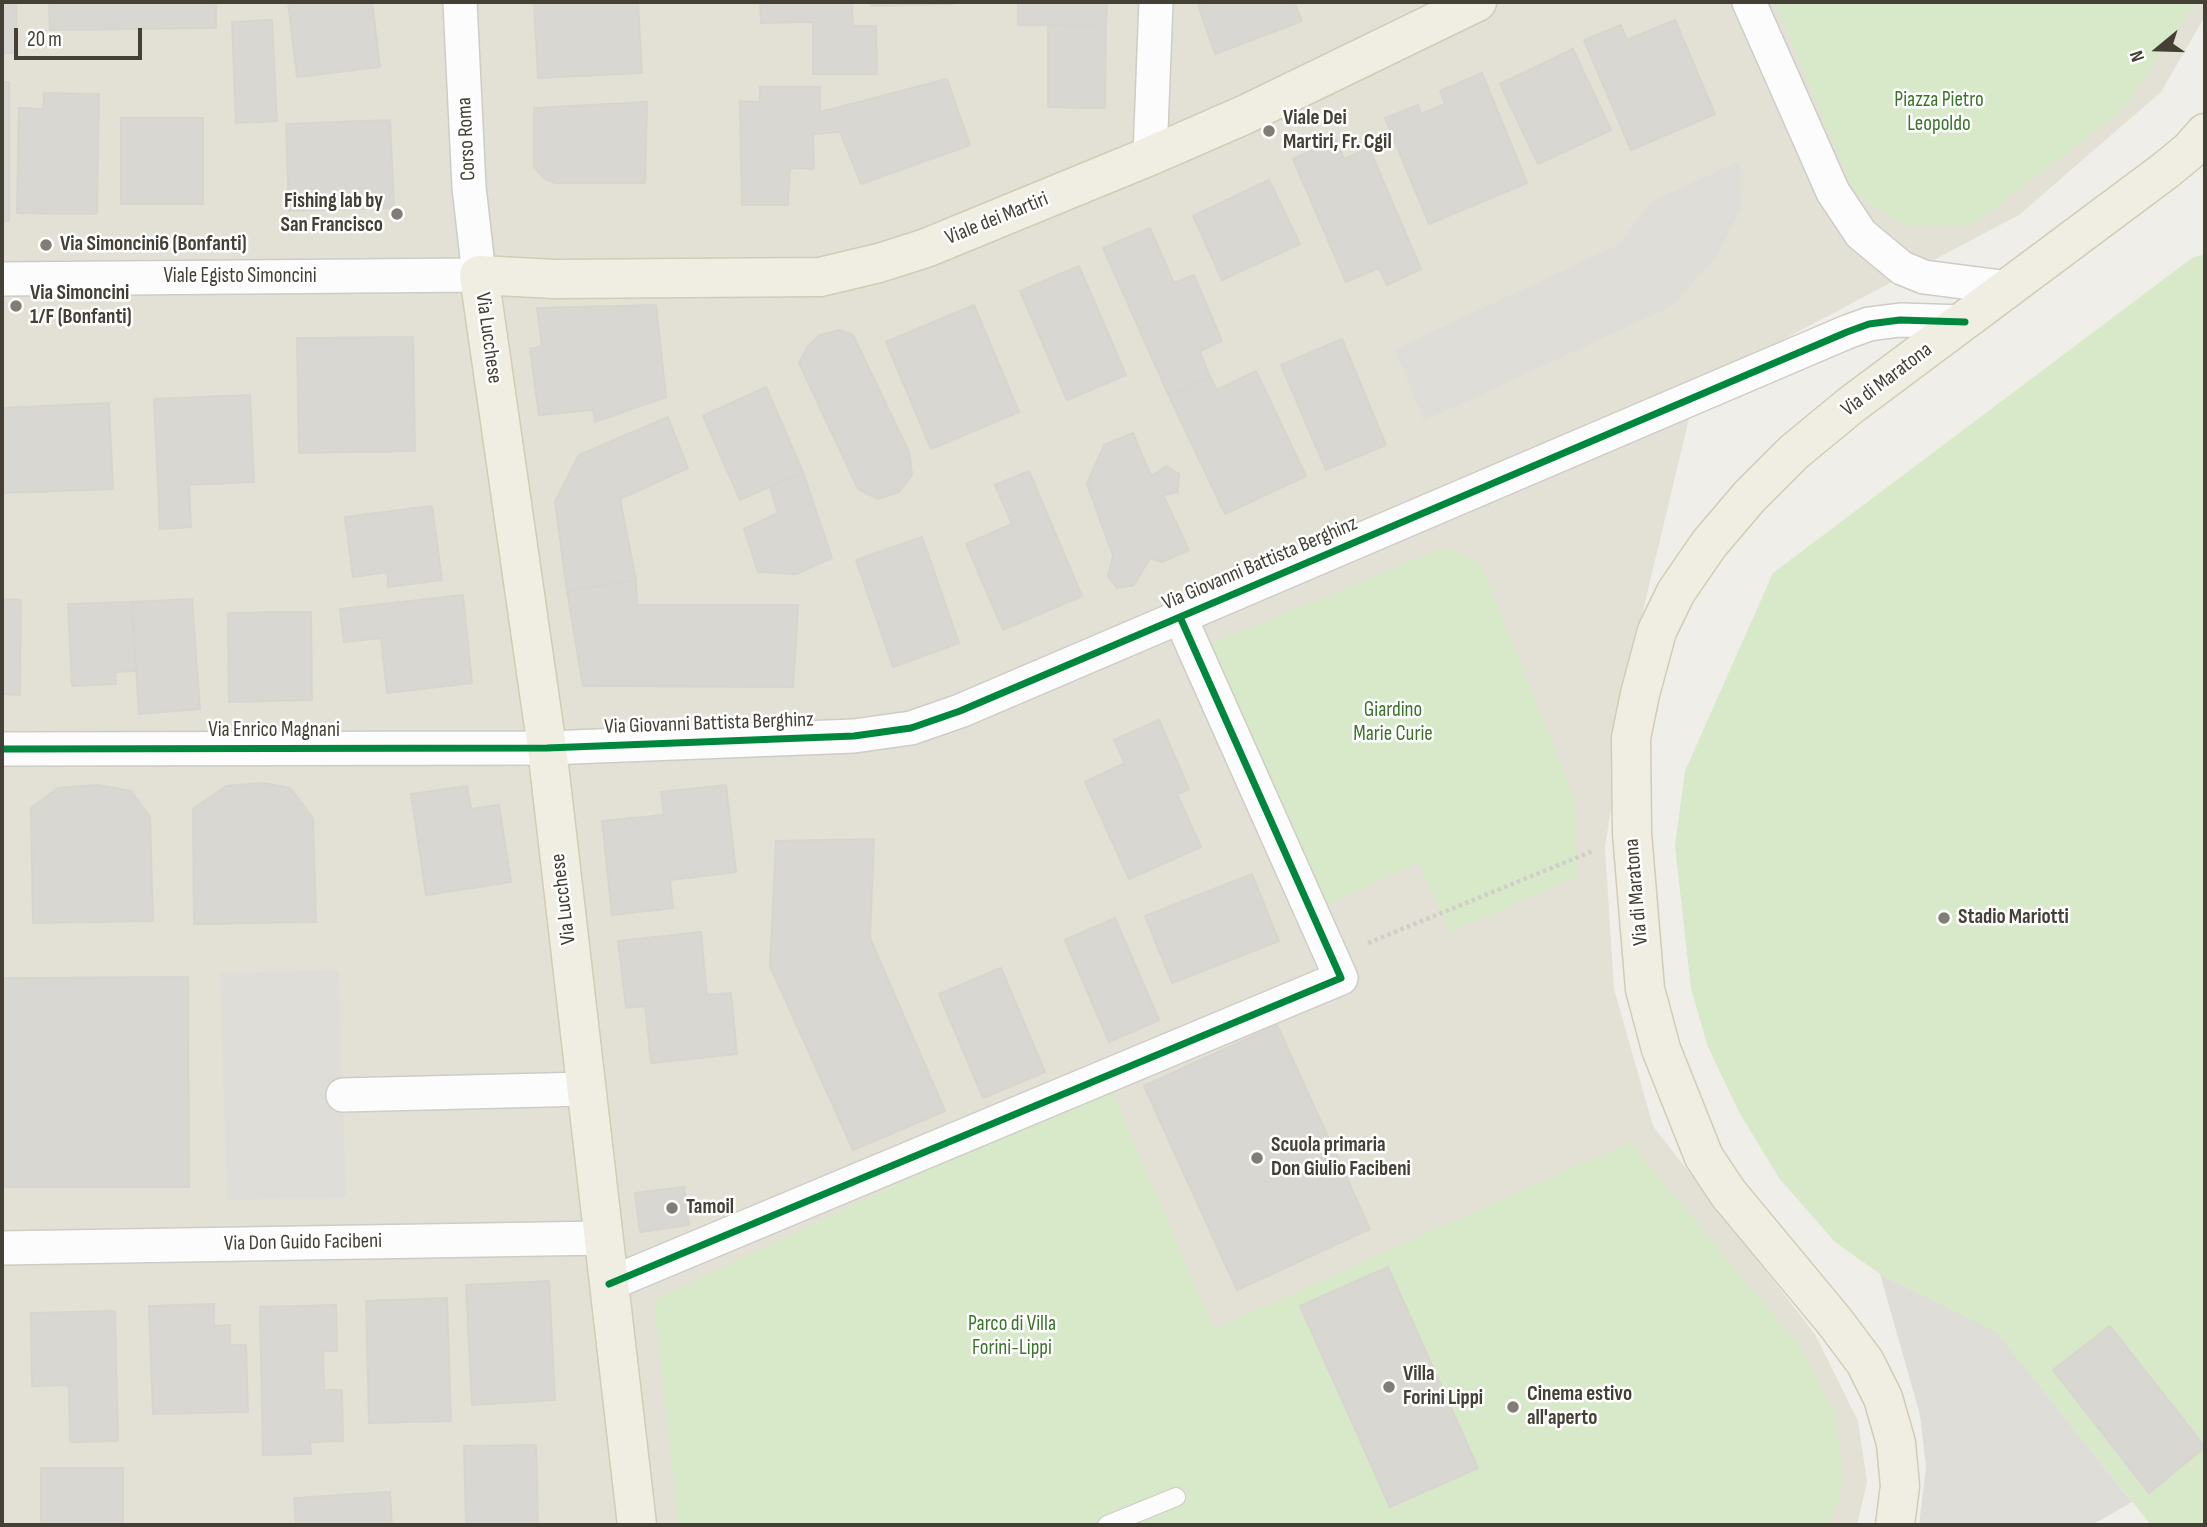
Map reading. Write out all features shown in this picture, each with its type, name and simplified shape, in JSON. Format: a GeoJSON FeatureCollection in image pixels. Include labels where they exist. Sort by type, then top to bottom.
{"type":"FeatureCollection","features":[{"type":"Feature","properties":{"kind":"main road","name":"Viale dei Martiri"},"geometry":{"type":"LineString","coordinates":[[479,275],[555,279],[820,277],[926,248],[1150,156],[1244,115],[1477,2]]}},
{"type":"Feature","properties":{"kind":"main road"},"geometry":{"type":"LineString","coordinates":[[1965,322],[2200,144]]}},
{"type":"Feature","properties":{"kind":"main road","name":"Via Lucchese"},"geometry":{"type":"LineString","coordinates":[[479,275],[547,748],[637,1525]]}},
{"type":"Feature","properties":{"kind":"main road","name":"Via di Maratona"},"geometry":{"type":"LineString","coordinates":[[1895,1525],[1900,1486],[1896,1443],[1883,1398],[1865,1362],[1728,1193],[1704,1157],[1682,1107],[1645,989],[1632,833],[1631,738],[1657,631],[1676,592],[1709,544],[1749,497],[1794,452],[1851,405],[1965,322]]}},
{"type":"Feature","properties":{"kind":"street","name":"Corso Roma"},"geometry":{"type":"LineString","coordinates":[[460,2],[469,187],[479,275]]}},
{"type":"Feature","properties":{"kind":"street"},"geometry":{"type":"LineString","coordinates":[[1150,156],[1156,2]]}},
{"type":"Feature","properties":{"kind":"street"},"geometry":{"type":"LineString","coordinates":[[1749,2],[1833,192],[1861,234],[1891,261],[1924,277],[2009,288]]}},
{"type":"Feature","properties":{"kind":"street","name":"Viale Egisto Simoncini"},"geometry":{"type":"LineString","coordinates":[[2,279],[479,275]]}},
{"type":"Feature","properties":{"kind":"street","name":"Via Giovanni Battista Berghinz"},"geometry":{"type":"LineString","coordinates":[[547,748],[853,736],[911,729],[960,711],[1847,331],[1869,324],[1900,320],[1965,322]]}},
{"type":"Feature","properties":{"kind":"street"},"geometry":{"type":"LineString","coordinates":[[609,1284],[1341,978],[1180,617]]}},
{"type":"Feature","properties":{"kind":"street","name":"Via Enrico Magnani"},"geometry":{"type":"LineString","coordinates":[[2,749],[547,748]]}},
{"type":"Feature","properties":{"kind":"street"},"geometry":{"type":"LineString","coordinates":[[343,1095],[587,1089]]}},
{"type":"Feature","properties":{"kind":"street","name":"Via Don Guido Facibeni"},"geometry":{"type":"LineString","coordinates":[[2,1248],[604,1238]]}},
{"type":"Feature","properties":{"kind":"lane"},"geometry":{"type":"LineString","coordinates":[[1107,1525],[1176,1497]]}},
{"type":"Feature","properties":{"kind":"path"},"geometry":{"type":"LineString","coordinates":[[1331,958],[1632,833]]}},
{"type":"Feature","properties":{"kind":"shaded area"},"geometry":{"type":"Polygon","coordinates":[[[2,2],[2205,2],[2205,16],[2161,92],[2019,215],[1697,385],[1642,615],[1605,847],[1614,989],[1653,1126],[1815,1334],[1858,1421],[1867,1482],[1857,1525],[2,1525],[2,2]]]}},
{"type":"Feature","properties":{"kind":"shaded area"},"geometry":{"type":"Polygon","coordinates":[[[1740,161],[1741,208],[1716,257],[1672,306],[1424,421],[1395,349],[1620,244],[1650,202],[1740,161]]]}},
{"type":"Feature","properties":{"kind":"shaded area"},"geometry":{"type":"Polygon","coordinates":[[[339,970],[346,1197],[227,1200],[220,973],[339,970]]]}},
{"type":"Feature","properties":{"kind":"shaded area"},"geometry":{"type":"Polygon","coordinates":[[[1880,1274],[1996,1332],[2132,1502],[2092,1525],[1919,1525],[1926,1467],[1920,1415],[1880,1274]]]}},
{"type":"Feature","properties":{"kind":"green space","name":"Piazza Pietro Leopoldo"},"geometry":{"type":"Polygon","coordinates":[[[1775,2],[2196,2],[2123,110],[1972,225],[1905,225],[1854,193],[1775,2]]]}},
{"type":"Feature","properties":{"kind":"green space","name":"Stadio Mariotti"},"geometry":{"type":"Polygon","coordinates":[[[2205,254],[2205,1522],[2200,1525],[2151,1525],[1996,1333],[1880,1274],[1835,1242],[1779,1178],[1739,1112],[1708,1047],[1691,989],[1675,846],[1685,771],[1773,573],[2192,258],[2205,254]]]}},
{"type":"Feature","properties":{"kind":"green space","name":"Giardino Marie Curie"},"geometry":{"type":"Polygon","coordinates":[[[1445,547],[1480,563],[1574,796],[1578,876],[1450,932],[1418,863],[1321,908],[1206,646],[1445,547]]]}},
{"type":"Feature","properties":{"kind":"green space","name":"Parco di Villa Forini-Lippi"},"geometry":{"type":"Polygon","coordinates":[[[1109,1084],[1214,1329],[1630,1142],[1804,1351],[1835,1413],[1844,1480],[1830,1525],[678,1525],[654,1300],[1109,1084]]]}},
{"type":"Feature","properties":{"kind":"building"},"geometry":{"type":"Polygon","coordinates":[[[2,2],[16,2],[17,53],[2,53],[2,2]]]}},
{"type":"Feature","properties":{"kind":"building"},"geometry":{"type":"Polygon","coordinates":[[[49,2],[216,2],[216,28],[50,30],[49,2]]]}},
{"type":"Feature","properties":{"kind":"building"},"geometry":{"type":"Polygon","coordinates":[[[288,2],[372,2],[380,67],[297,77],[288,2]]]}},
{"type":"Feature","properties":{"kind":"building"},"geometry":{"type":"Polygon","coordinates":[[[534,2],[638,2],[642,73],[538,78],[534,2]]]}},
{"type":"Feature","properties":{"kind":"building"},"geometry":{"type":"Polygon","coordinates":[[[760,2],[852,2],[853,26],[876,26],[877,74],[813,74],[813,22],[761,23],[760,2]]]}},
{"type":"Feature","properties":{"kind":"building"},"geometry":{"type":"Polygon","coordinates":[[[871,2],[953,2],[953,4],[871,6],[871,2]]]}},
{"type":"Feature","properties":{"kind":"building"},"geometry":{"type":"Polygon","coordinates":[[[1018,2],[1107,2],[1106,24],[1018,25],[1018,2]]]}},
{"type":"Feature","properties":{"kind":"building"},"geometry":{"type":"Polygon","coordinates":[[[1197,2],[1294,2],[1302,21],[1215,54],[1197,2]]]}},
{"type":"Feature","properties":{"kind":"building"},"geometry":{"type":"Polygon","coordinates":[[[272,20],[277,121],[236,123],[232,22],[272,20]]]}},
{"type":"Feature","properties":{"kind":"building"},"geometry":{"type":"Polygon","coordinates":[[[1675,20],[1715,114],[1631,150],[1584,40],[1621,25],[1627,40],[1675,20]]]}},
{"type":"Feature","properties":{"kind":"building"},"geometry":{"type":"Polygon","coordinates":[[[1106,24],[1105,108],[1048,107],[1048,25],[1106,24]]]}},
{"type":"Feature","properties":{"kind":"building"},"geometry":{"type":"Polygon","coordinates":[[[1573,49],[1611,130],[1538,164],[1500,84],[1573,49]]]}},
{"type":"Feature","properties":{"kind":"building"},"geometry":{"type":"Polygon","coordinates":[[[1482,73],[1527,183],[1429,224],[1385,118],[1418,105],[1421,114],[1445,104],[1440,91],[1482,73]]]}},
{"type":"Feature","properties":{"kind":"building"},"geometry":{"type":"Polygon","coordinates":[[[947,79],[970,145],[861,184],[840,132],[813,134],[814,169],[790,168],[788,205],[742,205],[740,101],[760,102],[760,87],[820,87],[820,112],[947,79]]]}},
{"type":"Feature","properties":{"kind":"building"},"geometry":{"type":"Polygon","coordinates":[[[2,82],[9,82],[9,221],[2,221],[2,82]]]}},
{"type":"Feature","properties":{"kind":"building"},"geometry":{"type":"Polygon","coordinates":[[[44,93],[99,94],[97,214],[17,213],[19,108],[43,109],[44,93]]]}},
{"type":"Feature","properties":{"kind":"building"},"geometry":{"type":"Polygon","coordinates":[[[647,102],[645,183],[555,183],[544,178],[534,167],[534,108],[647,102]]]}},
{"type":"Feature","properties":{"kind":"building"},"geometry":{"type":"Polygon","coordinates":[[[121,118],[203,118],[203,204],[121,204],[121,118]]]}},
{"type":"Feature","properties":{"kind":"building"},"geometry":{"type":"Polygon","coordinates":[[[390,120],[394,208],[289,211],[286,124],[390,120]]]}},
{"type":"Feature","properties":{"kind":"building"},"geometry":{"type":"Polygon","coordinates":[[[1336,140],[1344,159],[1369,148],[1421,269],[1387,285],[1379,268],[1346,282],[1293,159],[1336,140]]]}},
{"type":"Feature","properties":{"kind":"building"},"geometry":{"type":"Polygon","coordinates":[[[1269,180],[1300,244],[1222,280],[1193,216],[1269,180]]]}},
{"type":"Feature","properties":{"kind":"building"},"geometry":{"type":"Polygon","coordinates":[[[1150,228],[1174,283],[1194,275],[1222,341],[1200,351],[1210,377],[1169,396],[1103,248],[1150,228]]]}},
{"type":"Feature","properties":{"kind":"building"},"geometry":{"type":"Polygon","coordinates":[[[1079,266],[1126,375],[1067,400],[1020,291],[1079,266]]]}},
{"type":"Feature","properties":{"kind":"building"},"geometry":{"type":"Polygon","coordinates":[[[656,305],[666,397],[595,422],[593,410],[539,415],[530,349],[542,346],[537,308],[656,305]]]}},
{"type":"Feature","properties":{"kind":"building"},"geometry":{"type":"Polygon","coordinates":[[[974,305],[1019,412],[931,449],[886,342],[974,305]]]}},
{"type":"Feature","properties":{"kind":"building"},"geometry":{"type":"Polygon","coordinates":[[[839,330],[853,335],[909,452],[912,475],[899,492],[878,499],[858,489],[799,363],[808,346],[820,335],[839,330]]]}},
{"type":"Feature","properties":{"kind":"building"},"geometry":{"type":"Polygon","coordinates":[[[413,337],[415,451],[299,453],[297,338],[413,337]]]}},
{"type":"Feature","properties":{"kind":"building"},"geometry":{"type":"Polygon","coordinates":[[[1342,339],[1386,445],[1326,470],[1281,365],[1342,339]]]}},
{"type":"Feature","properties":{"kind":"building"},"geometry":{"type":"Polygon","coordinates":[[[1256,371],[1306,476],[1225,514],[1169,396],[1210,377],[1217,390],[1256,371]]]}},
{"type":"Feature","properties":{"kind":"building"},"geometry":{"type":"Polygon","coordinates":[[[766,387],[803,472],[740,500],[703,416],[766,387]]]}},
{"type":"Feature","properties":{"kind":"building"},"geometry":{"type":"Polygon","coordinates":[[[250,395],[254,482],[189,485],[191,527],[160,529],[154,399],[250,395]]]}},
{"type":"Feature","properties":{"kind":"building"},"geometry":{"type":"Polygon","coordinates":[[[109,403],[113,489],[2,493],[2,408],[109,403]]]}},
{"type":"Feature","properties":{"kind":"building"},"geometry":{"type":"Polygon","coordinates":[[[668,417],[688,468],[620,499],[636,580],[567,591],[555,502],[579,455],[668,417]]]}},
{"type":"Feature","properties":{"kind":"building"},"geometry":{"type":"Polygon","coordinates":[[[1133,433],[1151,476],[1166,466],[1179,474],[1178,492],[1163,495],[1189,550],[1162,562],[1150,558],[1134,585],[1117,588],[1108,576],[1113,556],[1087,484],[1104,445],[1133,433]]]}},
{"type":"Feature","properties":{"kind":"building"},"geometry":{"type":"Polygon","coordinates":[[[1029,471],[1082,596],[1003,630],[966,544],[1012,524],[995,485],[1029,471]]]}},
{"type":"Feature","properties":{"kind":"building"},"geometry":{"type":"Polygon","coordinates":[[[803,472],[832,558],[796,574],[758,572],[744,529],[778,513],[770,487],[803,472]]]}},
{"type":"Feature","properties":{"kind":"building"},"geometry":{"type":"Polygon","coordinates":[[[432,506],[442,580],[388,587],[387,572],[353,577],[345,517],[432,506]]]}},
{"type":"Feature","properties":{"kind":"building"},"geometry":{"type":"Polygon","coordinates":[[[922,537],[959,643],[893,667],[856,560],[922,537]]]}},
{"type":"Feature","properties":{"kind":"building"},"geometry":{"type":"Polygon","coordinates":[[[636,580],[637,605],[798,605],[793,687],[583,686],[567,591],[636,580]]]}},
{"type":"Feature","properties":{"kind":"building"},"geometry":{"type":"Polygon","coordinates":[[[463,595],[472,683],[387,693],[381,638],[344,642],[340,609],[463,595]]]}},
{"type":"Feature","properties":{"kind":"building"},"geometry":{"type":"Polygon","coordinates":[[[2,599],[21,600],[20,695],[2,694],[2,599]]]}},
{"type":"Feature","properties":{"kind":"building"},"geometry":{"type":"Polygon","coordinates":[[[192,599],[200,709],[139,714],[132,602],[192,599]]]}},
{"type":"Feature","properties":{"kind":"building"},"geometry":{"type":"Polygon","coordinates":[[[132,602],[135,671],[115,672],[116,684],[72,686],[68,604],[132,602]]]}},
{"type":"Feature","properties":{"kind":"building"},"geometry":{"type":"Polygon","coordinates":[[[311,612],[312,700],[229,702],[228,613],[311,612]]]}},
{"type":"Feature","properties":{"kind":"building"},"geometry":{"type":"Polygon","coordinates":[[[1159,720],[1189,789],[1177,794],[1201,847],[1129,879],[1085,782],[1125,763],[1114,740],[1159,720]]]}},
{"type":"Feature","properties":{"kind":"building"},"geometry":{"type":"Polygon","coordinates":[[[263,783],[290,788],[313,818],[316,922],[194,924],[193,809],[226,786],[263,783]]]}},
{"type":"Feature","properties":{"kind":"building"},"geometry":{"type":"Polygon","coordinates":[[[97,785],[131,791],[150,817],[153,921],[33,923],[31,808],[58,788],[97,785]]]}},
{"type":"Feature","properties":{"kind":"building"},"geometry":{"type":"Polygon","coordinates":[[[726,785],[736,872],[670,880],[673,908],[612,915],[602,821],[664,815],[661,792],[726,785]]]}},
{"type":"Feature","properties":{"kind":"building"},"geometry":{"type":"Polygon","coordinates":[[[467,786],[471,809],[499,805],[511,882],[426,895],[411,794],[467,786]]]}},
{"type":"Feature","properties":{"kind":"building"},"geometry":{"type":"Polygon","coordinates":[[[874,839],[870,938],[945,1111],[853,1150],[770,966],[776,841],[874,839]]]}},
{"type":"Feature","properties":{"kind":"building"},"geometry":{"type":"Polygon","coordinates":[[[1252,874],[1279,941],[1172,983],[1145,916],[1252,874]]]}},
{"type":"Feature","properties":{"kind":"building"},"geometry":{"type":"Polygon","coordinates":[[[1115,918],[1159,1020],[1109,1042],[1065,940],[1115,918]]]}},
{"type":"Feature","properties":{"kind":"building"},"geometry":{"type":"Polygon","coordinates":[[[701,932],[707,995],[731,993],[737,1054],[651,1063],[645,1006],[626,1008],[618,941],[701,932]]]}},
{"type":"Feature","properties":{"kind":"building"},"geometry":{"type":"Polygon","coordinates":[[[1001,968],[1045,1072],[983,1098],[939,994],[1001,968]]]}},
{"type":"Feature","properties":{"kind":"building"},"geometry":{"type":"Polygon","coordinates":[[[188,977],[189,1187],[2,1187],[2,978],[188,977]]]}},
{"type":"Feature","properties":{"kind":"building","name":"Scuola primaria Don Giulio Facibeni"},"geometry":{"type":"Polygon","coordinates":[[[1277,1025],[1370,1229],[1237,1290],[1144,1086],[1277,1025]]]}},
{"type":"Feature","properties":{"kind":"building"},"geometry":{"type":"Polygon","coordinates":[[[684,1187],[689,1225],[640,1232],[635,1193],[684,1187]]]}},
{"type":"Feature","properties":{"kind":"building","name":"Villa Forini Lippi"},"geometry":{"type":"Polygon","coordinates":[[[1388,1267],[1478,1468],[1390,1507],[1300,1306],[1388,1267]]]}},
{"type":"Feature","properties":{"kind":"building"},"geometry":{"type":"Polygon","coordinates":[[[549,1281],[555,1400],[472,1405],[466,1285],[549,1281]]]}},
{"type":"Feature","properties":{"kind":"building"},"geometry":{"type":"Polygon","coordinates":[[[447,1298],[451,1421],[369,1423],[366,1301],[447,1298]]]}},
{"type":"Feature","properties":{"kind":"building"},"geometry":{"type":"Polygon","coordinates":[[[214,1304],[214,1326],[230,1325],[230,1345],[246,1345],[248,1412],[153,1414],[149,1306],[214,1304]]]}},
{"type":"Feature","properties":{"kind":"building"},"geometry":{"type":"Polygon","coordinates":[[[336,1305],[337,1351],[323,1351],[324,1390],[342,1390],[343,1441],[310,1442],[311,1454],[263,1455],[260,1307],[336,1305]]]}},
{"type":"Feature","properties":{"kind":"building"},"geometry":{"type":"Polygon","coordinates":[[[115,1311],[118,1441],[70,1442],[69,1385],[32,1386],[31,1313],[115,1311]]]}},
{"type":"Feature","properties":{"kind":"building"},"geometry":{"type":"Polygon","coordinates":[[[2110,1326],[2205,1447],[2149,1493],[2053,1370],[2110,1326]]]}},
{"type":"Feature","properties":{"kind":"building"},"geometry":{"type":"Polygon","coordinates":[[[536,1445],[538,1525],[466,1525],[464,1446],[536,1445]]]}},
{"type":"Feature","properties":{"kind":"building"},"geometry":{"type":"Polygon","coordinates":[[[41,1468],[123,1468],[123,1525],[41,1525],[41,1468]]]}},
{"type":"Feature","properties":{"kind":"building"},"geometry":{"type":"Polygon","coordinates":[[[390,1492],[392,1525],[296,1525],[294,1498],[390,1492]]]}},
{"type":"Feature","properties":{"kind":"cycle path"},"geometry":{"type":"LineString","coordinates":[[2,749],[547,748],[854,736],[911,728],[960,711],[1847,332],[1869,324],[1900,320],[1965,322]]}},
{"type":"Feature","properties":{"kind":"cycle path"},"geometry":{"type":"LineString","coordinates":[[609,1284],[1341,978],[1180,617]]}},
{"type":"Feature","properties":{"kind":"place","name":"Viale Dei Martiri, Fr. Cgil"},"geometry":{"type":"Point","coordinates":[1269,131]}},
{"type":"Feature","properties":{"kind":"place","name":"Fishing lab by San Francisco"},"geometry":{"type":"Point","coordinates":[397,214]}},
{"type":"Feature","properties":{"kind":"place","name":"Via Simoncini6 (Bonfanti)"},"geometry":{"type":"Point","coordinates":[46,245]}},
{"type":"Feature","properties":{"kind":"place","name":"Via Simoncini 1/F (Bonfanti)"},"geometry":{"type":"Point","coordinates":[16,306]}},
{"type":"Feature","properties":{"kind":"place","name":"Stadio Mariotti"},"geometry":{"type":"Point","coordinates":[1944,918]}},
{"type":"Feature","properties":{"kind":"place","name":"Scuola primaria Don Giulio Facibeni"},"geometry":{"type":"Point","coordinates":[1257,1158]}},
{"type":"Feature","properties":{"kind":"place","name":"Tamoil"},"geometry":{"type":"Point","coordinates":[672,1208]}},
{"type":"Feature","properties":{"kind":"place","name":"Villa Forini Lippi"},"geometry":{"type":"Point","coordinates":[1389,1387]}},
{"type":"Feature","properties":{"kind":"place","name":"Cinema estivo all'aperto"},"geometry":{"type":"Point","coordinates":[1513,1407]}}]}
